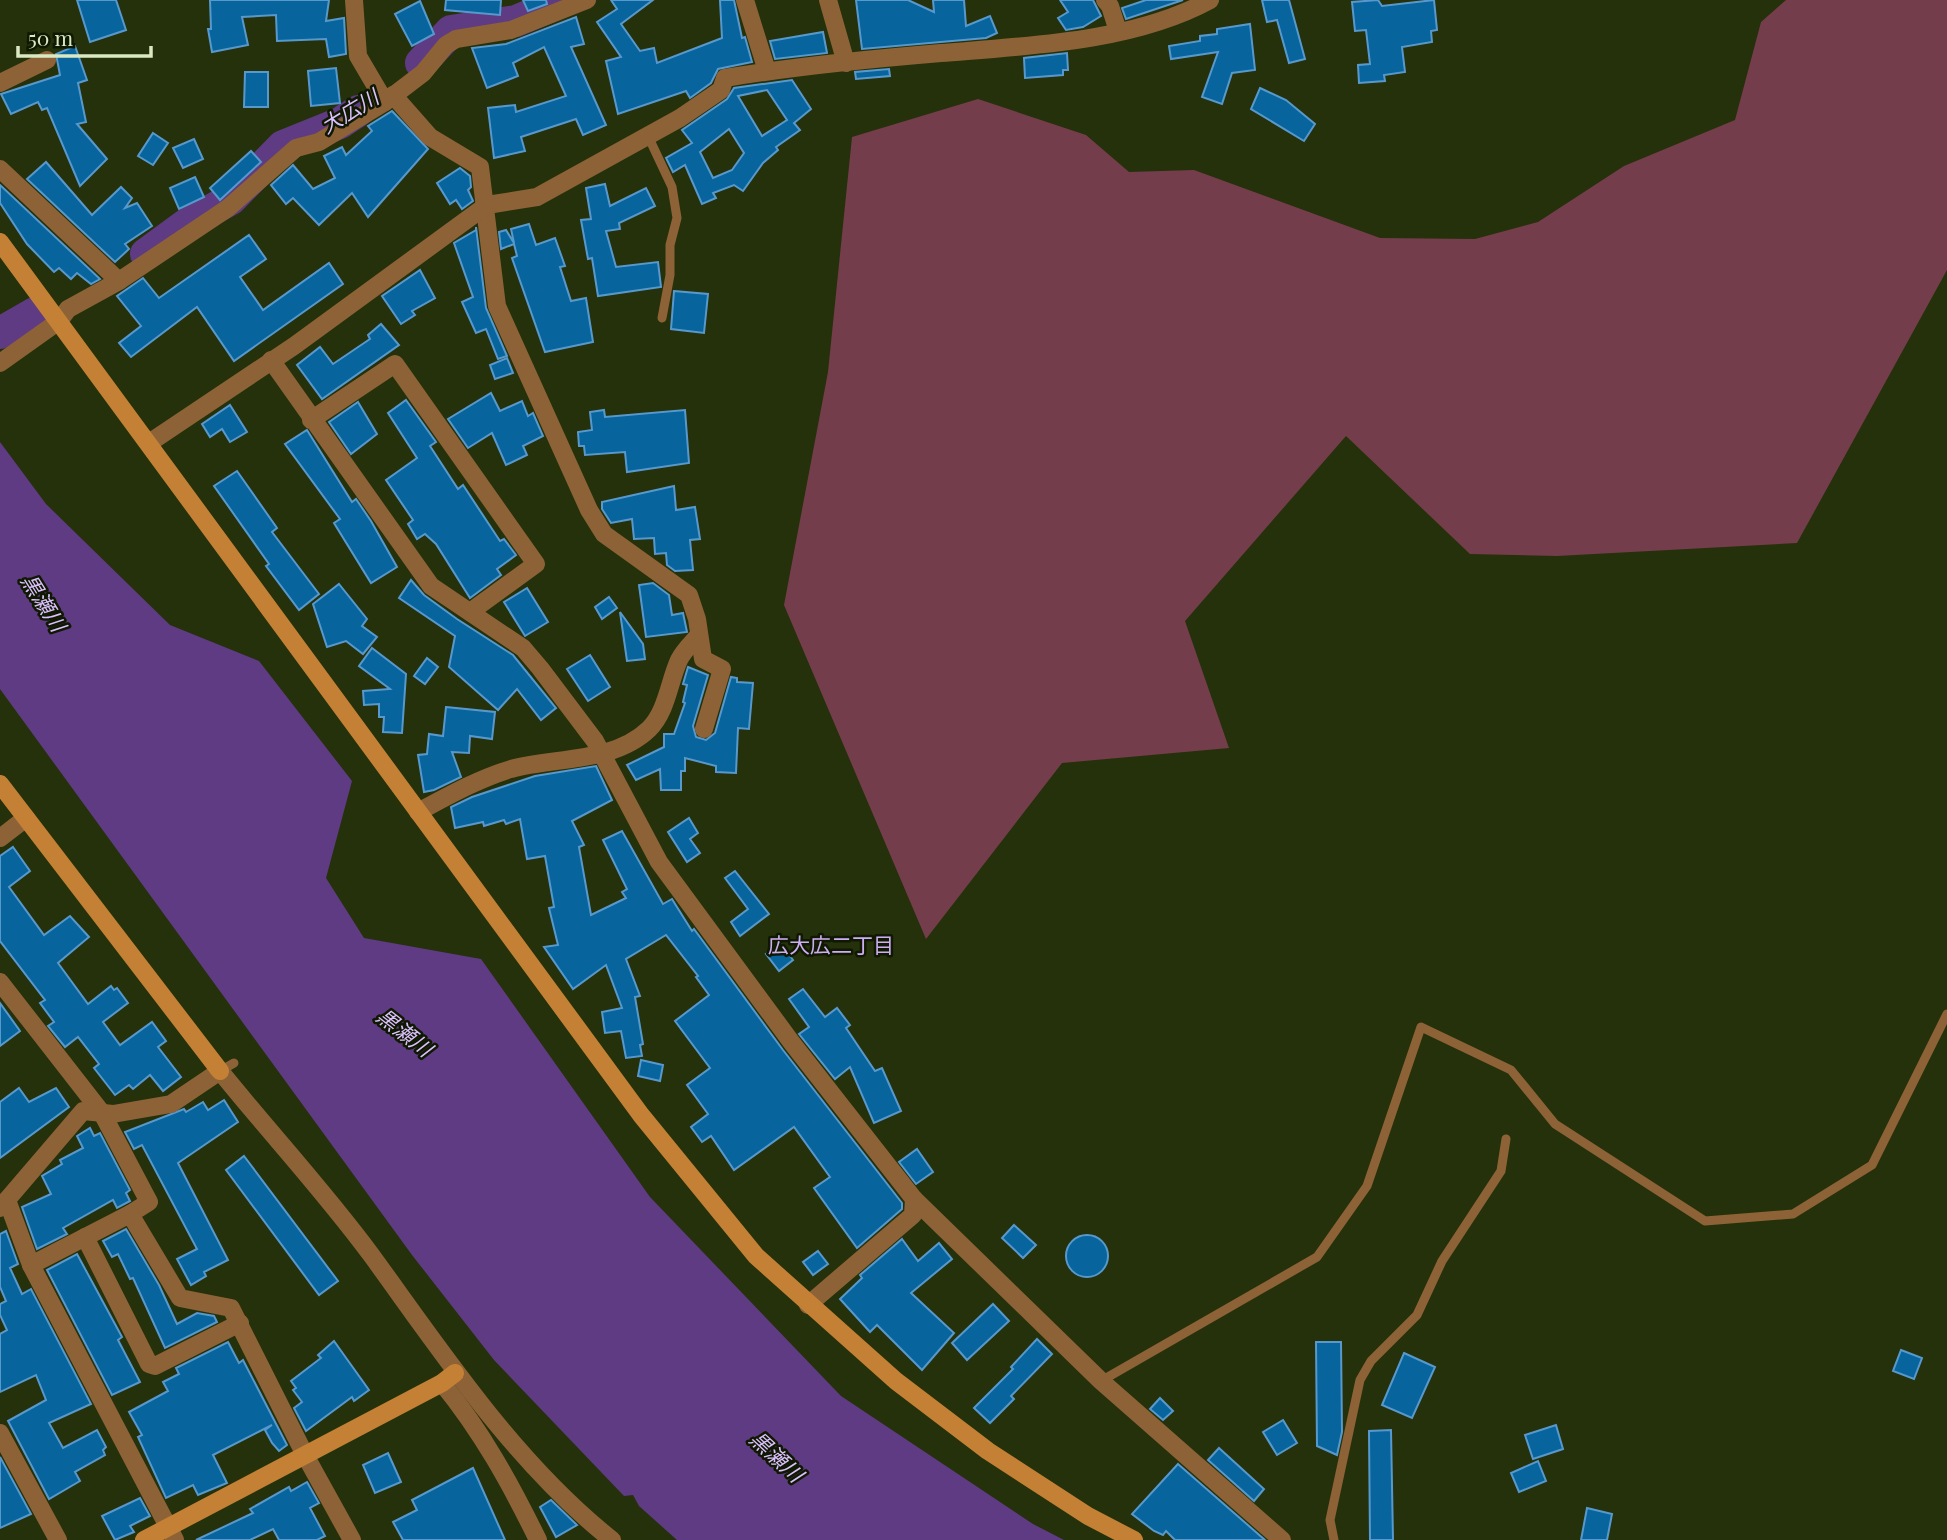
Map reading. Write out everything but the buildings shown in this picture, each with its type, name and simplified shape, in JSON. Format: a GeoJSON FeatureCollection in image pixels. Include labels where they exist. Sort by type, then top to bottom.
{"type":"FeatureCollection","features":[{"type":"Feature","properties":{"kind":"street"},"geometry":{"type":"LineString","coordinates":[[354,0],[358,56],[389,99],[430,137],[480,167],[497,306],[589,510],[604,534],[689,594],[703,659],[722,669],[704,729]]}},
{"type":"Feature","properties":{"kind":"street"},"geometry":{"type":"LineString","coordinates":[[0,363],[53,325],[68,309],[118,281],[228,208],[296,148],[319,142],[389,99],[423,73],[446,45],[456,39],[511,30],[587,0]]}},
{"type":"Feature","properties":{"kind":"street"},"geometry":{"type":"LineString","coordinates":[[744,0],[767,71]]}},
{"type":"Feature","properties":{"kind":"street"},"geometry":{"type":"LineString","coordinates":[[828,0],[846,63]]}},
{"type":"Feature","properties":{"kind":"street"},"geometry":{"type":"LineString","coordinates":[[1105,0],[1110,6],[1118,31]]}},
{"type":"Feature","properties":{"kind":"street"},"geometry":{"type":"LineString","coordinates":[[149,443],[271,360],[486,205],[537,197],[648,136],[721,90],[725,78],[799,65],[1052,44],[1118,31],[1210,0]]}},
{"type":"Feature","properties":{"kind":"street"},"geometry":{"type":"LineString","coordinates":[[0,83],[47,60]]}},
{"type":"Feature","properties":{"kind":"street"},"geometry":{"type":"LineString","coordinates":[[0,169],[118,281]]}},
{"type":"Feature","properties":{"kind":"street"},"geometry":{"type":"LineString","coordinates":[[0,242],[53,325],[149,443],[650,1126],[756,1256],[895,1381],[988,1451],[1088,1517],[1135,1540]]}},
{"type":"Feature","properties":{"kind":"street"},"geometry":{"type":"LineString","coordinates":[[271,360],[413,565],[431,586],[523,648],[595,741],[599,754],[659,862],[792,1042],[914,1199],[1101,1381],[1282,1540]]}},
{"type":"Feature","properties":{"kind":"street"},"geometry":{"type":"LineString","coordinates":[[311,420],[395,364],[536,564],[470,612]]}},
{"type":"Feature","properties":{"kind":"street"},"geometry":{"type":"LineString","coordinates":[[418,811],[487,777],[514,769],[599,754],[628,743],[650,728],[664,704],[680,659],[699,635]]}},
{"type":"Feature","properties":{"kind":"street"},"geometry":{"type":"LineString","coordinates":[[0,784],[227,1067],[370,1253],[503,1469],[538,1540]]}},
{"type":"Feature","properties":{"kind":"street"},"geometry":{"type":"LineString","coordinates":[[0,838],[26,818]]}},
{"type":"Feature","properties":{"kind":"street"},"geometry":{"type":"LineString","coordinates":[[0,982],[102,1113],[149,1202],[31,1265]]}},
{"type":"Feature","properties":{"kind":"street"},"geometry":{"type":"LineString","coordinates":[[171,1534],[31,1265],[4,1204],[83,1111],[102,1113],[171,1104],[227,1067]]}},
{"type":"Feature","properties":{"kind":"street"},"geometry":{"type":"LineString","coordinates":[[808,1305],[912,1216],[914,1199]]}},
{"type":"Feature","properties":{"kind":"street"},"geometry":{"type":"LineString","coordinates":[[130,1214],[180,1298],[231,1308],[305,1455],[352,1540]]}},
{"type":"Feature","properties":{"kind":"street"},"geometry":{"type":"LineString","coordinates":[[85,1237],[149,1364],[155,1366],[240,1323]]}},
{"type":"Feature","properties":{"kind":"street"},"geometry":{"type":"LineString","coordinates":[[144,1540],[171,1534],[305,1455],[449,1378]]}},
{"type":"Feature","properties":{"kind":"street"},"geometry":{"type":"LineString","coordinates":[[449,1378],[612,1540]]}},
{"type":"Feature","properties":{"kind":"street"},"geometry":{"type":"LineString","coordinates":[[0,1433],[58,1540]]}},
{"type":"Feature","properties":{"kind":"lane"},"geometry":{"type":"LineString","coordinates":[[648,136],[672,187],[677,218],[670,245],[670,275],[662,318]]}},
{"type":"Feature","properties":{"kind":"lane"},"geometry":{"type":"LineString","coordinates":[[1101,1381],[1317,1257],[1367,1186],[1421,1027],[1511,1070],[1555,1124],[1704,1221],[1793,1214],[1872,1165],[1947,1014]]}},
{"type":"Feature","properties":{"kind":"lane"},"geometry":{"type":"LineString","coordinates":[[1334,1540],[1330,1520],[1360,1380],[1371,1361],[1418,1315],[1442,1261],[1501,1171],[1506,1139]]}},
{"type":"Feature","properties":{"kind":"shaded area"},"geometry":{"type":"Polygon","coordinates":[[[1786,0],[1947,0],[1947,270],[1797,543],[1557,556],[1470,554],[1346,436],[1185,621],[1229,748],[1062,763],[926,939],[784,605],[828,372],[852,137],[978,99],[1086,135],[1129,172],[1194,170],[1380,238],[1475,239],[1538,222],[1624,166],[1735,120],[1761,22],[1786,0]]]}},
{"type":"Feature","properties":{"kind":"water","name":"黒瀬川"},"geometry":{"type":"Polygon","coordinates":[[[0,442],[46,504],[170,625],[259,661],[352,781],[326,878],[364,938],[481,959],[650,1197],[841,1396],[1033,1524],[1064,1540],[677,1540],[639,1506],[633,1495],[624,1496],[494,1360],[412,1255],[0,689],[0,442]]]}},
{"type":"Feature","properties":{"kind":"waterway","name":"大広川"},"geometry":{"type":"LineString","coordinates":[[421,63],[451,31],[516,21],[566,0]]}},
{"type":"Feature","properties":{"kind":"waterway","name":"大広川"},"geometry":{"type":"LineString","coordinates":[[146,254],[187,224],[231,199],[283,146],[340,123],[358,111]]}},
{"type":"Feature","properties":{"kind":"waterway","name":"大広川"},"geometry":{"type":"LineString","coordinates":[[0,333],[35,313]]}},
{"type":"Feature","properties":{"kind":"district","name":"広大広二丁目"},"geometry":{"type":"Point","coordinates":[831,946]}}]}
